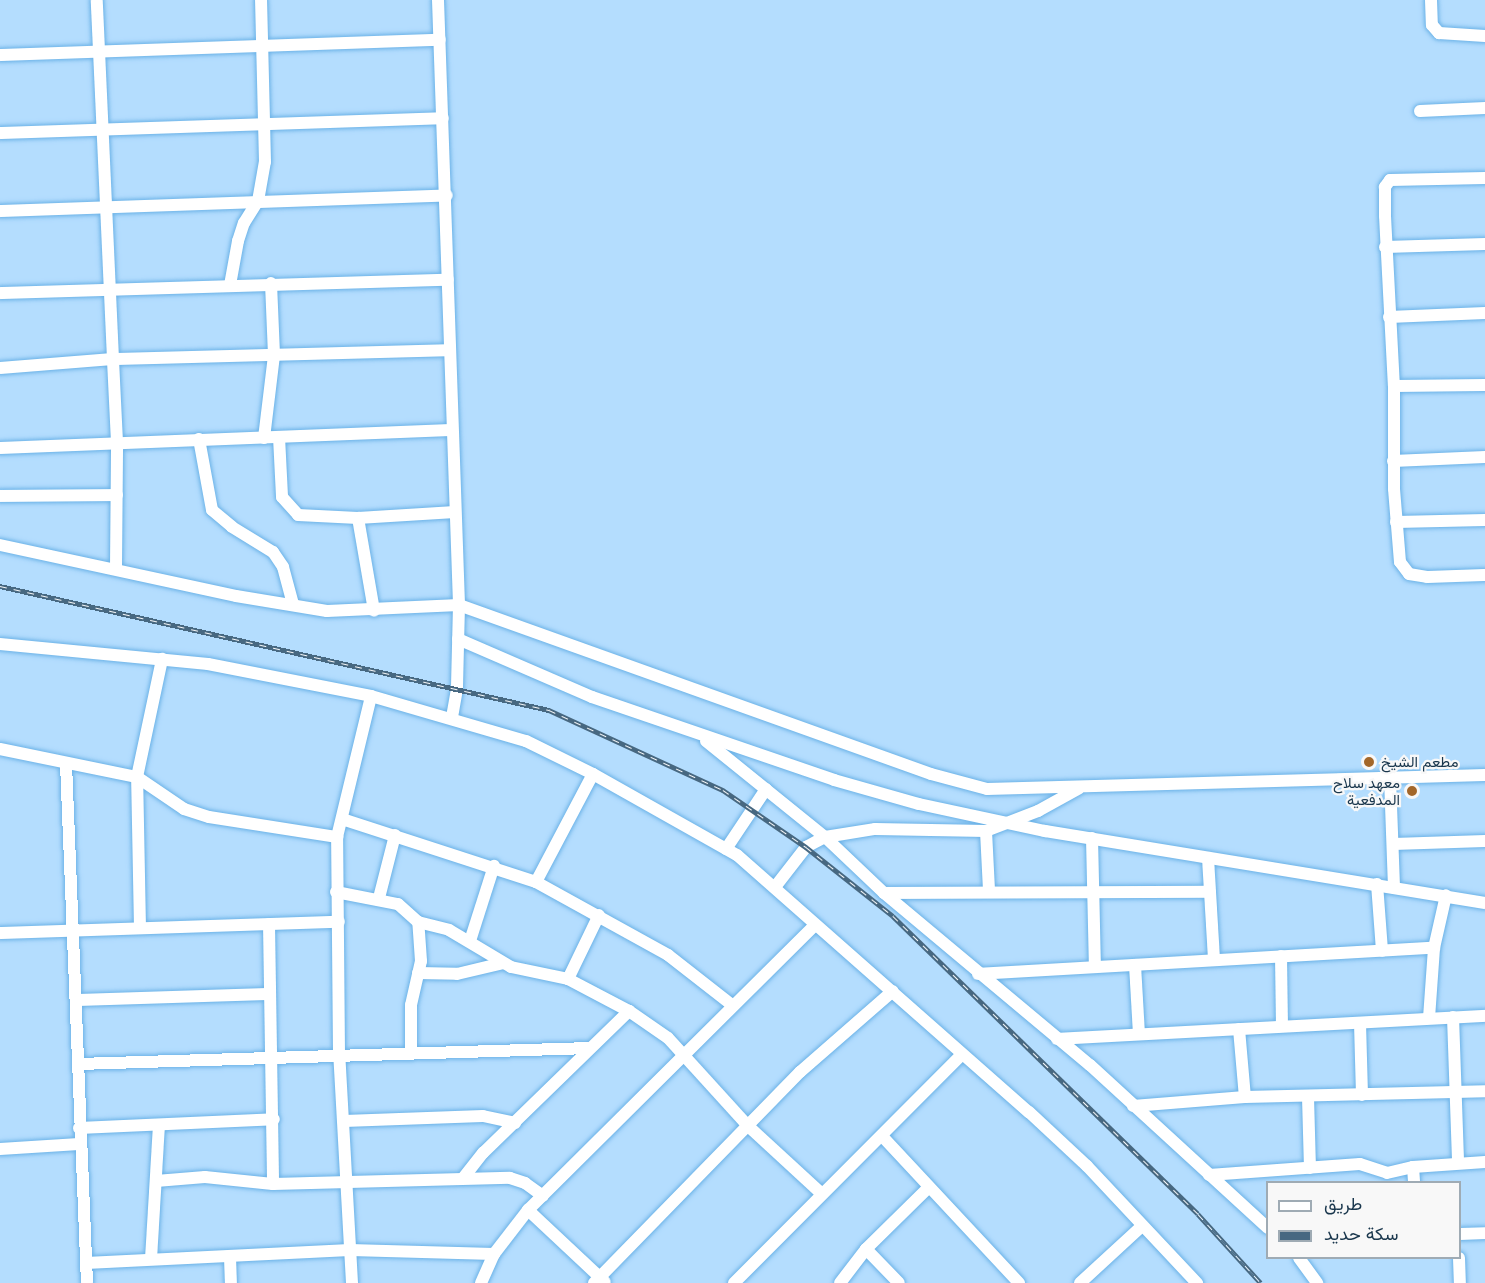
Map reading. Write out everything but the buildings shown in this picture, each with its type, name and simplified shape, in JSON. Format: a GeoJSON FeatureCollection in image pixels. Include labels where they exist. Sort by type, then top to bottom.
{"type":"FeatureCollection","features":[{"type":"Feature","properties":{"kind":"street"},"geometry":{"type":"LineString","coordinates":[[97,0],[107,291],[117,442],[116,567]]}},
{"type":"Feature","properties":{"kind":"street"},"geometry":{"type":"LineString","coordinates":[[230,285],[244,223],[258,201],[265,162],[266,125],[261,46],[261,0]]}},
{"type":"Feature","properties":{"kind":"street"},"geometry":{"type":"LineString","coordinates":[[438,0],[447,195],[451,430],[459,605],[452,717]]}},
{"type":"Feature","properties":{"kind":"street"},"geometry":{"type":"LineString","coordinates":[[1431,0],[1432,25],[1439,33],[1485,36]]}},
{"type":"Feature","properties":{"kind":"street"},"geometry":{"type":"LineString","coordinates":[[0,55],[100,54],[440,40]]}},
{"type":"Feature","properties":{"kind":"street"},"geometry":{"type":"LineString","coordinates":[[1420,111],[1485,108]]}},
{"type":"Feature","properties":{"kind":"street"},"geometry":{"type":"LineString","coordinates":[[0,134],[443,118]]}},
{"type":"Feature","properties":{"kind":"street"},"geometry":{"type":"LineString","coordinates":[[1485,178],[1389,181],[1385,187],[1385,247],[1394,386],[1393,461],[1400,562],[1409,573],[1427,577],[1485,575]]}},
{"type":"Feature","properties":{"kind":"street"},"geometry":{"type":"LineString","coordinates":[[0,211],[447,195]]}},
{"type":"Feature","properties":{"kind":"street"},"geometry":{"type":"LineString","coordinates":[[1385,247],[1485,244]]}},
{"type":"Feature","properties":{"kind":"street"},"geometry":{"type":"LineString","coordinates":[[0,293],[107,291],[271,283],[448,280]]}},
{"type":"Feature","properties":{"kind":"street"},"geometry":{"type":"LineString","coordinates":[[264,438],[274,354],[271,283]]}},
{"type":"Feature","properties":{"kind":"street"},"geometry":{"type":"LineString","coordinates":[[1389,317],[1485,312]]}},
{"type":"Feature","properties":{"kind":"street"},"geometry":{"type":"LineString","coordinates":[[0,368],[113,359],[450,350]]}},
{"type":"Feature","properties":{"kind":"street"},"geometry":{"type":"LineString","coordinates":[[1394,386],[1485,385]]}},
{"type":"Feature","properties":{"kind":"street"},"geometry":{"type":"LineString","coordinates":[[0,448],[451,430]]}},
{"type":"Feature","properties":{"kind":"street"},"geometry":{"type":"LineString","coordinates":[[279,437],[280,491],[288,508],[304,517],[358,518],[455,512]]}},
{"type":"Feature","properties":{"kind":"street"},"geometry":{"type":"LineString","coordinates":[[199,439],[212,510],[232,527],[273,552],[283,567],[293,605]]}},
{"type":"Feature","properties":{"kind":"street"},"geometry":{"type":"LineString","coordinates":[[1393,461],[1485,457]]}},
{"type":"Feature","properties":{"kind":"street"},"geometry":{"type":"LineString","coordinates":[[0,496],[117,495]]}},
{"type":"Feature","properties":{"kind":"street"},"geometry":{"type":"LineString","coordinates":[[358,518],[374,611]]}},
{"type":"Feature","properties":{"kind":"street"},"geometry":{"type":"LineString","coordinates":[[1396,522],[1485,520]]}},
{"type":"Feature","properties":{"kind":"street"},"geometry":{"type":"LineString","coordinates":[[0,545],[116,567],[236,596],[327,611],[374,611],[459,605],[960,783],[987,789],[1485,775]]}},
{"type":"Feature","properties":{"kind":"street"},"geometry":{"type":"LineString","coordinates":[[458,639],[592,697],[834,780],[1005,822],[1485,903]]}},
{"type":"Feature","properties":{"kind":"street"},"geometry":{"type":"LineString","coordinates":[[0,644],[162,658],[370,696],[452,717],[526,741],[593,774],[726,849],[775,887],[814,926],[893,991],[1086,1166],[1197,1283]]}},
{"type":"Feature","properties":{"kind":"street"},"geometry":{"type":"LineString","coordinates":[[140,928],[137,777],[162,658]]}},
{"type":"Feature","properties":{"kind":"street"},"geometry":{"type":"LineString","coordinates":[[352,1283],[339,1054],[339,922],[336,892],[336,837],[370,696]]}},
{"type":"Feature","properties":{"kind":"street"},"geometry":{"type":"LineString","coordinates":[[698,735],[825,837],[884,893],[1057,1039],[1266,1226]]}},
{"type":"Feature","properties":{"kind":"street"},"geometry":{"type":"LineString","coordinates":[[0,749],[137,777],[184,809],[208,817],[336,837]]}},
{"type":"Feature","properties":{"kind":"street"},"geometry":{"type":"LineString","coordinates":[[66,763],[75,930],[79,1144],[87,1283]]}},
{"type":"Feature","properties":{"kind":"street"},"geometry":{"type":"LineString","coordinates":[[536,882],[593,774]]}},
{"type":"Feature","properties":{"kind":"street"},"geometry":{"type":"LineString","coordinates":[[1389,778],[1394,888]]}},
{"type":"Feature","properties":{"kind":"street"},"geometry":{"type":"LineString","coordinates":[[775,887],[806,847],[825,837],[875,829],[986,831],[1005,822],[1038,812],[1079,788]]}},
{"type":"Feature","properties":{"kind":"street"},"geometry":{"type":"LineString","coordinates":[[726,849],[766,789]]}},
{"type":"Feature","properties":{"kind":"street"},"geometry":{"type":"LineString","coordinates":[[342,819],[494,866],[536,882],[668,955],[732,1005]]}},
{"type":"Feature","properties":{"kind":"street"},"geometry":{"type":"LineString","coordinates":[[986,831],[988,891]]}},
{"type":"Feature","properties":{"kind":"street"},"geometry":{"type":"LineString","coordinates":[[379,898],[395,835]]}},
{"type":"Feature","properties":{"kind":"street"},"geometry":{"type":"LineString","coordinates":[[1092,838],[1095,966]]}},
{"type":"Feature","properties":{"kind":"street"},"geometry":{"type":"LineString","coordinates":[[1393,844],[1485,841]]}},
{"type":"Feature","properties":{"kind":"street"},"geometry":{"type":"LineString","coordinates":[[1208,858],[1214,959]]}},
{"type":"Feature","properties":{"kind":"street"},"geometry":{"type":"LineString","coordinates":[[470,941],[494,866]]}},
{"type":"Feature","properties":{"kind":"street"},"geometry":{"type":"LineString","coordinates":[[1377,884],[1382,951]]}},
{"type":"Feature","properties":{"kind":"street"},"geometry":{"type":"LineString","coordinates":[[884,893],[988,891],[1092,895],[1210,892]]}},
{"type":"Feature","properties":{"kind":"street"},"geometry":{"type":"LineString","coordinates":[[336,892],[379,898],[404,907],[417,922],[449,930],[503,963],[568,979],[628,1011],[684,1053],[748,1126],[822,1194]]}},
{"type":"Feature","properties":{"kind":"street"},"geometry":{"type":"LineString","coordinates":[[1429,1018],[1434,948],[1446,895]]}},
{"type":"Feature","properties":{"kind":"street"},"geometry":{"type":"LineString","coordinates":[[568,979],[599,915]]}},
{"type":"Feature","properties":{"kind":"street"},"geometry":{"type":"LineString","coordinates":[[0,933],[339,922]]}},
{"type":"Feature","properties":{"kind":"street"},"geometry":{"type":"LineString","coordinates":[[411,1052],[411,1005],[418,973],[417,922]]}},
{"type":"Feature","properties":{"kind":"street"},"geometry":{"type":"LineString","coordinates":[[269,924],[274,1119],[273,1184]]}},
{"type":"Feature","properties":{"kind":"street"},"geometry":{"type":"LineString","coordinates":[[481,1283],[494,1254],[528,1210],[814,926]]}},
{"type":"Feature","properties":{"kind":"street"},"geometry":{"type":"LineString","coordinates":[[978,974],[1434,948]]}},
{"type":"Feature","properties":{"kind":"street"},"geometry":{"type":"LineString","coordinates":[[1281,956],[1282,1026]]}},
{"type":"Feature","properties":{"kind":"street"},"geometry":{"type":"LineString","coordinates":[[418,973],[457,974],[503,963]]}},
{"type":"Feature","properties":{"kind":"street"},"geometry":{"type":"LineString","coordinates":[[1135,965],[1139,1034]]}},
{"type":"Feature","properties":{"kind":"street"},"geometry":{"type":"LineString","coordinates":[[528,1210],[600,1281],[800,1072],[893,991]]}},
{"type":"Feature","properties":{"kind":"street"},"geometry":{"type":"LineString","coordinates":[[76,1000],[269,994]]}},
{"type":"Feature","properties":{"kind":"street"},"geometry":{"type":"LineString","coordinates":[[465,1178],[483,1153],[628,1011]]}},
{"type":"Feature","properties":{"kind":"street"},"geometry":{"type":"LineString","coordinates":[[1057,1039],[1485,1016]]}},
{"type":"Feature","properties":{"kind":"street"},"geometry":{"type":"LineString","coordinates":[[1453,1017],[1458,1163]]}},
{"type":"Feature","properties":{"kind":"street"},"geometry":{"type":"LineString","coordinates":[[1360,1023],[1362,1095]]}},
{"type":"Feature","properties":{"kind":"street"},"geometry":{"type":"LineString","coordinates":[[1239,1029],[1245,1097]]}},
{"type":"Feature","properties":{"kind":"street"},"geometry":{"type":"LineString","coordinates":[[78,1064],[339,1054],[589,1048]]}},
{"type":"Feature","properties":{"kind":"street"},"geometry":{"type":"LineString","coordinates":[[734,1283],[961,1055]]}},
{"type":"Feature","properties":{"kind":"street"},"geometry":{"type":"LineString","coordinates":[[1133,1106],[1245,1097],[1485,1091]]}},
{"type":"Feature","properties":{"kind":"street"},"geometry":{"type":"LineString","coordinates":[[1308,1097],[1310,1168]]}},
{"type":"Feature","properties":{"kind":"street"},"geometry":{"type":"LineString","coordinates":[[344,1121],[483,1116],[515,1123]]}},
{"type":"Feature","properties":{"kind":"street"},"geometry":{"type":"LineString","coordinates":[[79,1128],[274,1119]]}},
{"type":"Feature","properties":{"kind":"street"},"geometry":{"type":"LineString","coordinates":[[151,1259],[159,1125]]}},
{"type":"Feature","properties":{"kind":"street"},"geometry":{"type":"LineString","coordinates":[[882,1136],[1019,1283]]}},
{"type":"Feature","properties":{"kind":"street"},"geometry":{"type":"LineString","coordinates":[[0,1149],[79,1144]]}},
{"type":"Feature","properties":{"kind":"street"},"geometry":{"type":"LineString","coordinates":[[1209,1175],[1360,1164],[1387,1173],[1413,1167],[1485,1162]]}},
{"type":"Feature","properties":{"kind":"street"},"geometry":{"type":"LineString","coordinates":[[1413,1167],[1414,1181]]}},
{"type":"Feature","properties":{"kind":"street"},"geometry":{"type":"LineString","coordinates":[[156,1181],[215,1177],[273,1184],[465,1178],[517,1179],[543,1196]]}},
{"type":"Feature","properties":{"kind":"street"},"geometry":{"type":"LineString","coordinates":[[840,1283],[866,1249],[929,1187]]}},
{"type":"Feature","properties":{"kind":"street"},"geometry":{"type":"LineString","coordinates":[[1080,1283],[1142,1226]]}},
{"type":"Feature","properties":{"kind":"street"},"geometry":{"type":"LineString","coordinates":[[1461,1234],[1485,1233]]}},
{"type":"Feature","properties":{"kind":"street"},"geometry":{"type":"LineString","coordinates":[[866,1249],[899,1283]]}},
{"type":"Feature","properties":{"kind":"street"},"geometry":{"type":"LineString","coordinates":[[86,1263],[350,1250],[494,1254]]}},
{"type":"Feature","properties":{"kind":"street"},"geometry":{"type":"LineString","coordinates":[[230,1257],[231,1283]]}},
{"type":"Feature","properties":{"kind":"street"},"geometry":{"type":"LineString","coordinates":[[1300,1259],[1317,1283]]}},
{"type":"Feature","properties":{"kind":"street"},"geometry":{"type":"LineString","coordinates":[[1459,1259],[1460,1283]]}},
{"type":"Feature","properties":{"kind":"railway"},"geometry":{"type":"LineString","coordinates":[[0,586],[549,710],[723,790],[806,847],[893,916],[1198,1214],[1261,1283]]}},
{"type":"Feature","properties":{"kind":"place","name":"مطعم الشيخ"},"geometry":{"type":"Point","coordinates":[1369,762]}},
{"type":"Feature","properties":{"kind":"place","name":"معهد سلاح المدفعية"},"geometry":{"type":"Point","coordinates":[1412,791]}}]}
